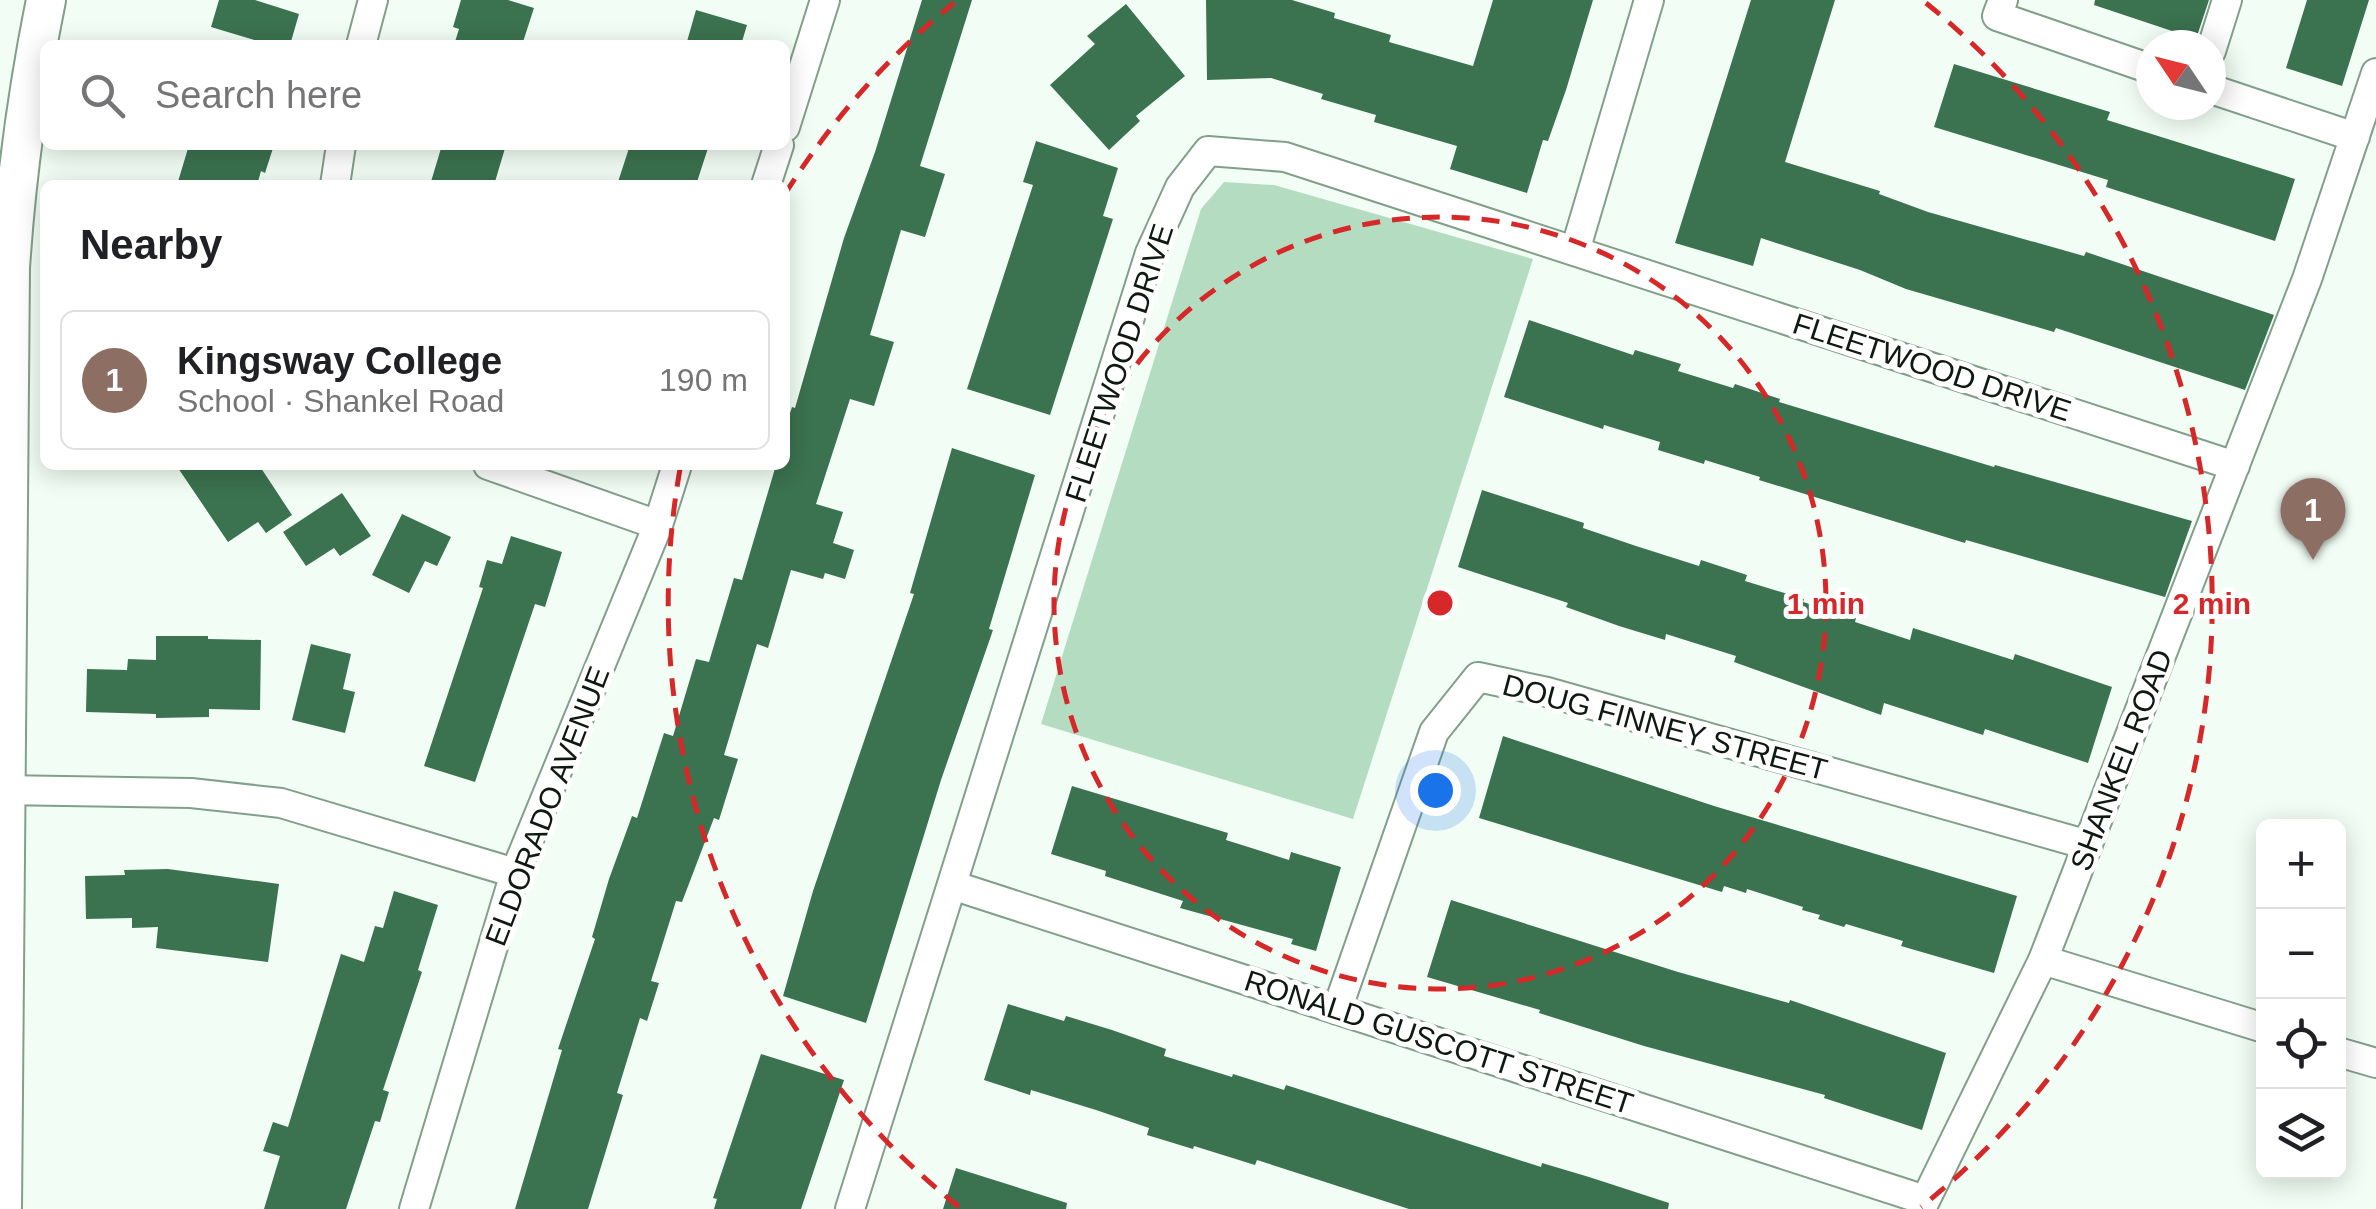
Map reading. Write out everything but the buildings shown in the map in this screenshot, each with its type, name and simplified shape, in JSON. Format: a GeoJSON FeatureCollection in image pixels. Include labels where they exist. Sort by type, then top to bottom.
{"type":"FeatureCollection","features":[{"type":"Feature","properties":{"kind":"main road"},"geometry":{"type":"LineString","coordinates":[[2,1209],[10,268],[16,180],[46,0]]}},
{"type":"Feature","properties":{"kind":"street"},"geometry":{"type":"LineString","coordinates":[[362,40],[373,0]]}},
{"type":"Feature","properties":{"kind":"street"},"geometry":{"type":"LineString","coordinates":[[790,112],[826,0]]}},
{"type":"Feature","properties":{"kind":"street"},"geometry":{"type":"LineString","coordinates":[[1575,251],[1649,0]]}},
{"type":"Feature","properties":{"kind":"street"},"geometry":{"type":"LineString","coordinates":[[2002,0],[1997,16],[2136,64]]}},
{"type":"Feature","properties":{"kind":"street"},"geometry":{"type":"LineString","coordinates":[[2218,30],[2227,0]]}},
{"type":"Feature","properties":{"kind":"street","name":"SHANKEL ROAD"},"geometry":{"type":"LineString","coordinates":[[1923,1205],[2043,960],[2308,279],[2376,74]]}},
{"type":"Feature","properties":{"kind":"street"},"geometry":{"type":"LineString","coordinates":[[2226,95],[2355,137]]}},
{"type":"Feature","properties":{"kind":"street"},"geometry":{"type":"LineString","coordinates":[[336,180],[340,150]]}},
{"type":"Feature","properties":{"kind":"street"},"geometry":{"type":"LineString","coordinates":[[768,180],[777,150]]}},
{"type":"Feature","properties":{"kind":"street","name":"FLEETWOOD DRIVE"},"geometry":{"type":"LineString","coordinates":[[850,1209],[1150,253],[1180,188],[1208,151],[1285,157],[2235,466]]}},
{"type":"Feature","properties":{"kind":"street"},"geometry":{"type":"LineString","coordinates":[[502,470],[658,525]]}},
{"type":"Feature","properties":{"kind":"street","name":"ELDORADO AVENUE"},"geometry":{"type":"LineString","coordinates":[[414,1209],[515,873],[658,525],[675,470]]}},
{"type":"Feature","properties":{"kind":"street","name":"DOUG FINNEY STREET"},"geometry":{"type":"LineString","coordinates":[[1337,1010],[1434,732],[1478,677],[1547,692],[2088,844]]}},
{"type":"Feature","properties":{"kind":"street"},"geometry":{"type":"LineString","coordinates":[[3,790],[191,793],[281,802],[515,873]]}},
{"type":"Feature","properties":{"kind":"street","name":"RONALD GUSCOTT STREET"},"geometry":{"type":"LineString","coordinates":[[952,884],[1923,1205]]}},
{"type":"Feature","properties":{"kind":"street"},"geometry":{"type":"LineString","coordinates":[[2043,960],[2256,1026]]}},
{"type":"Feature","properties":{"kind":"street"},"geometry":{"type":"LineString","coordinates":[[2346,1054],[2376,1063]]}},
{"type":"Feature","properties":{"kind":"green space"},"geometry":{"type":"Polygon","coordinates":[[[1224,182],[1274,185],[1533,259],[1353,819],[1041,724],[1201,209],[1224,182]]]}},
{"type":"Feature","properties":{"kind":"place","name":"Kingsway College"},"geometry":{"type":"Point","coordinates":[2313,560]}}]}
